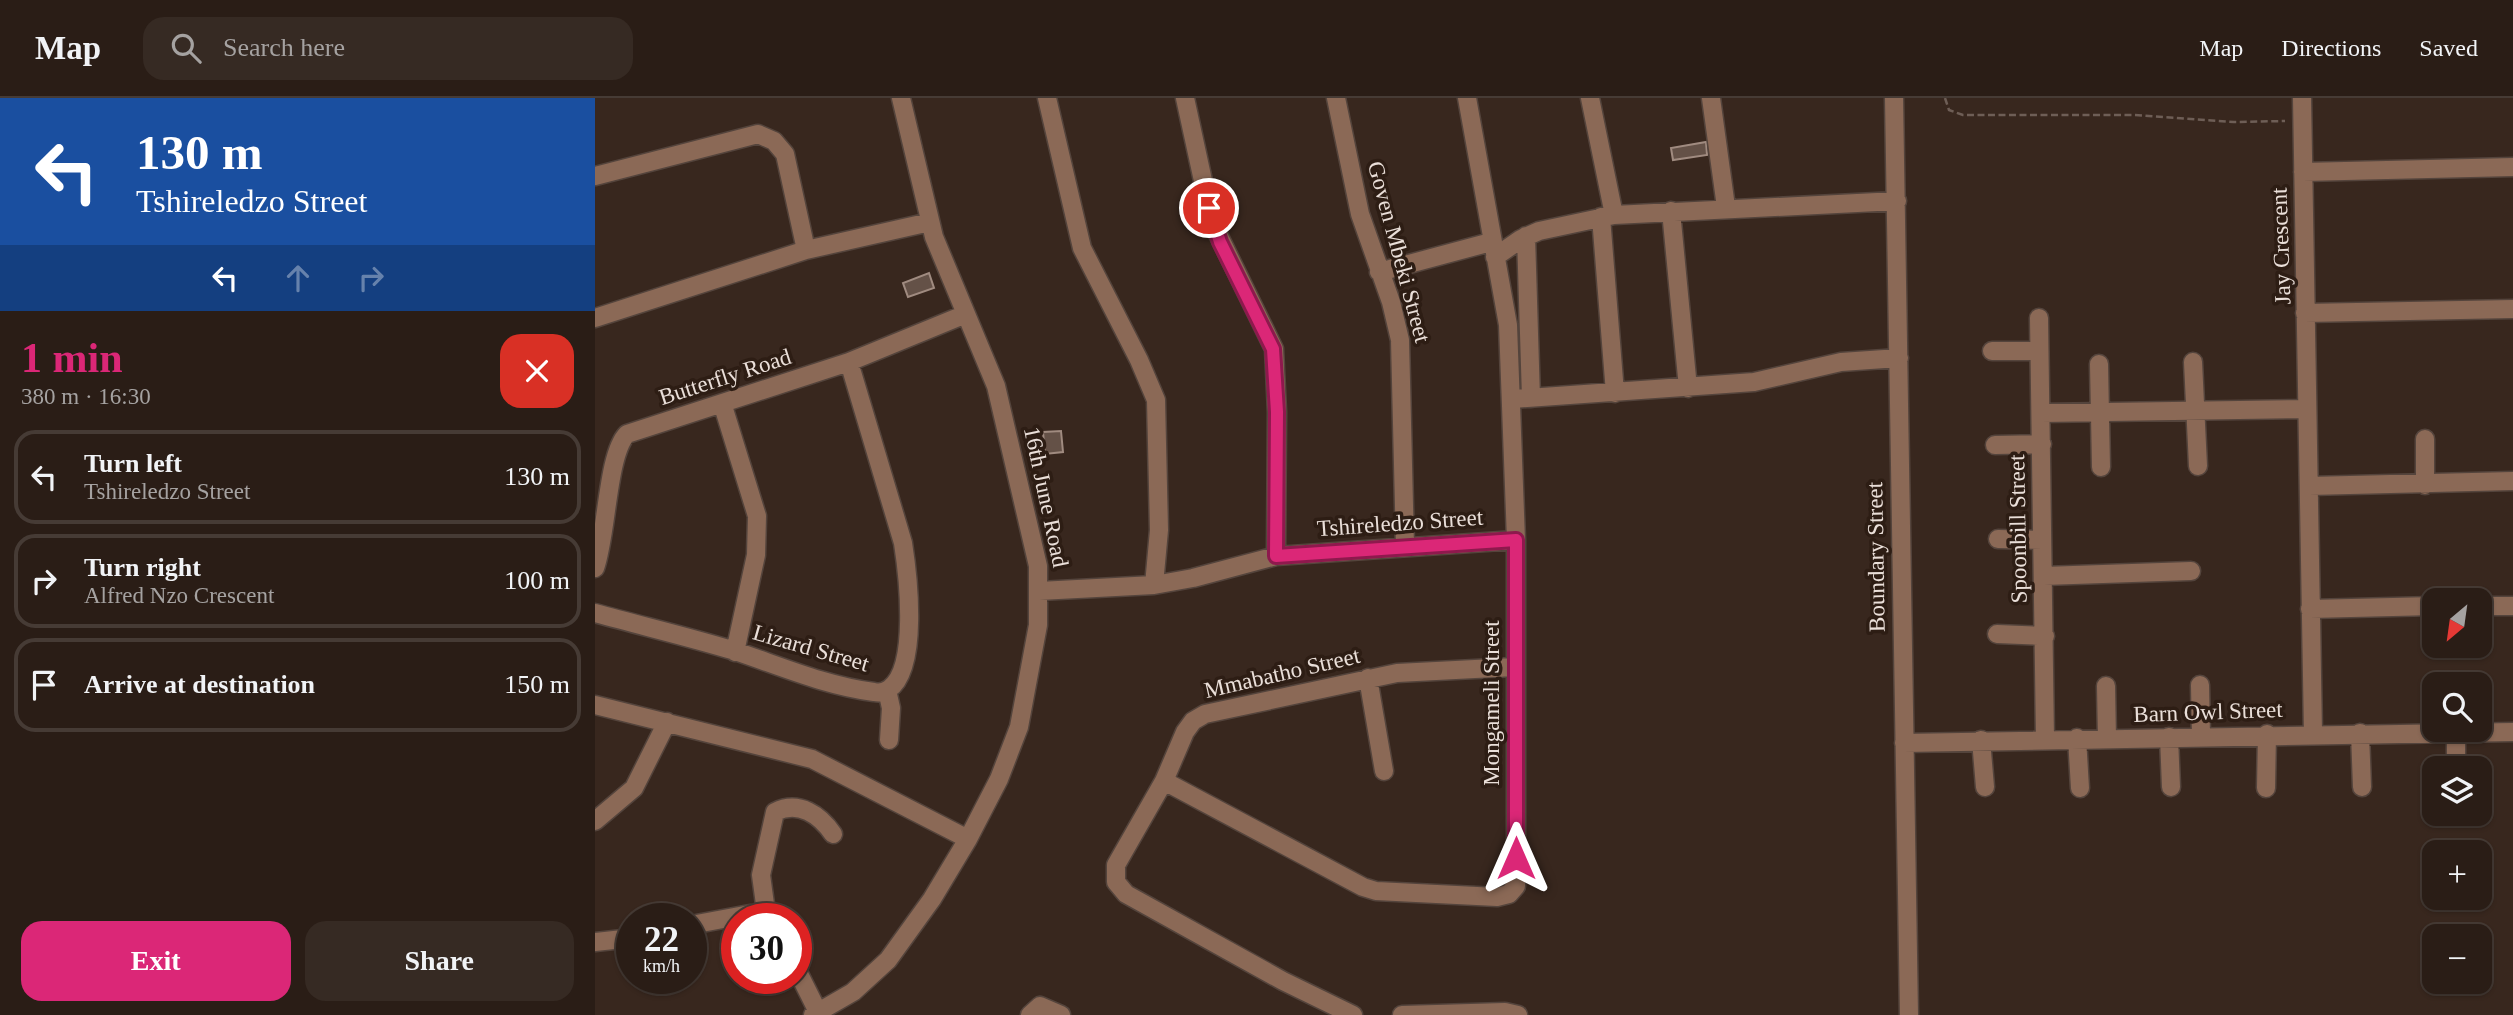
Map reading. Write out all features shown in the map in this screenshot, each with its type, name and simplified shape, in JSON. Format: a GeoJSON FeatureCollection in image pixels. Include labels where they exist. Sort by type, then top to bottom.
{"type":"FeatureCollection","features":[{"type":"Feature","properties":{"kind":"street","name":"16th June Road"},"geometry":{"type":"LineString","coordinates":[[816,1013],[853,992],[888,960],[932,899],[968,839],[999,779],[1019,727],[1038,625],[1038,566],[996,386],[930,222],[901,98]]}},
{"type":"Feature","properties":{"kind":"street"},"geometry":{"type":"LineString","coordinates":[[1047,98],[1082,248],[1139,360],[1156,400],[1159,530],[1154,585]]}},
{"type":"Feature","properties":{"kind":"street"},"geometry":{"type":"LineString","coordinates":[[1185,98],[1212,222],[1273,349],[1277,412],[1276,556]]}},
{"type":"Feature","properties":{"kind":"street","name":"Goven Mbeki Street"},"geometry":{"type":"LineString","coordinates":[[1336,98],[1360,214],[1391,302],[1402,352],[1405,547]]}},
{"type":"Feature","properties":{"kind":"street","name":"Mongameli Street"},"geometry":{"type":"LineString","coordinates":[[1164,781],[1363,887],[1491,897],[1509,894],[1516,881],[1516,540],[1508,325],[1467,98]]}},
{"type":"Feature","properties":{"kind":"street"},"geometry":{"type":"LineString","coordinates":[[1590,98],[1607,216],[1615,393]]}},
{"type":"Feature","properties":{"kind":"street"},"geometry":{"type":"LineString","coordinates":[[1711,98],[1726,207]]}},
{"type":"Feature","properties":{"kind":"street","name":"Boundary Street"},"geometry":{"type":"LineString","coordinates":[[1894,98],[1909,1015]]}},
{"type":"Feature","properties":{"kind":"street","name":"Jay Crescent"},"geometry":{"type":"LineString","coordinates":[[2302,98],[2305,313],[2513,309]]}},
{"type":"Feature","properties":{"kind":"street"},"geometry":{"type":"LineString","coordinates":[[595,176],[758,134],[774,141],[785,154],[806,250]]}},
{"type":"Feature","properties":{"kind":"street"},"geometry":{"type":"LineString","coordinates":[[2303,173],[2513,167]]}},
{"type":"Feature","properties":{"kind":"street"},"geometry":{"type":"LineString","coordinates":[[1379,272],[1493,250],[1526,236],[1607,216],[1726,207],[1897,201]]}},
{"type":"Feature","properties":{"kind":"street"},"geometry":{"type":"LineString","coordinates":[[1671,211],[1688,388]]}},
{"type":"Feature","properties":{"kind":"street"},"geometry":{"type":"LineString","coordinates":[[595,318],[806,250],[930,222]]}},
{"type":"Feature","properties":{"kind":"street"},"geometry":{"type":"LineString","coordinates":[[1526,236],[1531,398]]}},
{"type":"Feature","properties":{"kind":"street"},"geometry":{"type":"LineString","coordinates":[[2305,313],[2313,733]]}},
{"type":"Feature","properties":{"kind":"street","name":"Butterfly Road"},"geometry":{"type":"LineString","coordinates":[[595,568],[605,534],[617,452],[622,439],[633,431],[723,406],[849,362],[966,314]]}},
{"type":"Feature","properties":{"kind":"street","name":"Spoonbill Street"},"geometry":{"type":"LineString","coordinates":[[2039,318],[2045,738]]}},
{"type":"Feature","properties":{"kind":"street"},"geometry":{"type":"LineString","coordinates":[[1992,351],[2039,351]]}},
{"type":"Feature","properties":{"kind":"street"},"geometry":{"type":"LineString","coordinates":[[1512,399],[1754,382],[1841,362],[1899,358]]}},
{"type":"Feature","properties":{"kind":"street","name":"Lizard Street"},"geometry":{"type":"LineString","coordinates":[[595,613],[735,652],[789,671],[872,692],[887,690],[896,681],[904,664],[908,573],[903,543],[849,362]]}},
{"type":"Feature","properties":{"kind":"street"},"geometry":{"type":"LineString","coordinates":[[2193,362],[2198,466]]}},
{"type":"Feature","properties":{"kind":"street"},"geometry":{"type":"LineString","coordinates":[[2099,364],[2101,467]]}},
{"type":"Feature","properties":{"kind":"street"},"geometry":{"type":"LineString","coordinates":[[723,406],[757,516],[756,555],[735,652]]}},
{"type":"Feature","properties":{"kind":"street"},"geometry":{"type":"LineString","coordinates":[[2042,413],[2307,408]]}},
{"type":"Feature","properties":{"kind":"street"},"geometry":{"type":"LineString","coordinates":[[2424,485],[2425,439]]}},
{"type":"Feature","properties":{"kind":"street"},"geometry":{"type":"LineString","coordinates":[[1995,445],[2042,444]]}},
{"type":"Feature","properties":{"kind":"street"},"geometry":{"type":"LineString","coordinates":[[2309,486],[2513,481]]}},
{"type":"Feature","properties":{"kind":"street"},"geometry":{"type":"LineString","coordinates":[[1998,539],[2042,540]]}},
{"type":"Feature","properties":{"kind":"street","name":"Tshireledzo Street"},"geometry":{"type":"LineString","coordinates":[[1039,591],[1154,585],[1193,578],[1276,556],[1516,540]]}},
{"type":"Feature","properties":{"kind":"street"},"geometry":{"type":"LineString","coordinates":[[2044,576],[2191,571]]}},
{"type":"Feature","properties":{"kind":"street"},"geometry":{"type":"LineString","coordinates":[[2310,610],[2422,606]]}},
{"type":"Feature","properties":{"kind":"street"},"geometry":{"type":"LineString","coordinates":[[2492,606],[2513,606]]}},
{"type":"Feature","properties":{"kind":"street"},"geometry":{"type":"LineString","coordinates":[[1997,634],[2045,636]]}},
{"type":"Feature","properties":{"kind":"street","name":"Mmabatho Street"},"geometry":{"type":"LineString","coordinates":[[1353,1015],[1283,981],[1126,894],[1118,887],[1114,874],[1116,865],[1164,781],[1189,726],[1205,714],[1367,678],[1424,669],[1514,667]]}},
{"type":"Feature","properties":{"kind":"street"},"geometry":{"type":"LineString","coordinates":[[1367,678],[1384,771]]}},
{"type":"Feature","properties":{"kind":"street"},"geometry":{"type":"LineString","coordinates":[[2200,685],[2201,736]]}},
{"type":"Feature","properties":{"kind":"street"},"geometry":{"type":"LineString","coordinates":[[2106,686],[2106,739]]}},
{"type":"Feature","properties":{"kind":"street"},"geometry":{"type":"LineString","coordinates":[[887,690],[891,708],[889,740]]}},
{"type":"Feature","properties":{"kind":"street"},"geometry":{"type":"LineString","coordinates":[[595,705],[812,759],[968,839]]}},
{"type":"Feature","properties":{"kind":"street"},"geometry":{"type":"LineString","coordinates":[[595,821],[634,788],[667,722]]}},
{"type":"Feature","properties":{"kind":"street","name":"Barn Owl Street"},"geometry":{"type":"LineString","coordinates":[[2492,732],[2513,732]]}},
{"type":"Feature","properties":{"kind":"street"},"geometry":{"type":"LineString","coordinates":[[2360,733],[2362,787]]}},
{"type":"Feature","properties":{"kind":"street","name":"Barn Owl Street"},"geometry":{"type":"LineString","coordinates":[[1903,743],[2045,738],[2422,733]]}},
{"type":"Feature","properties":{"kind":"street"},"geometry":{"type":"LineString","coordinates":[[2266,788],[2267,734]]}},
{"type":"Feature","properties":{"kind":"street"},"geometry":{"type":"LineString","coordinates":[[2169,737],[2171,787]]}},
{"type":"Feature","properties":{"kind":"street"},"geometry":{"type":"LineString","coordinates":[[2077,738],[2080,788]]}},
{"type":"Feature","properties":{"kind":"street"},"geometry":{"type":"LineString","coordinates":[[1981,740],[1985,787]]}},
{"type":"Feature","properties":{"kind":"street"},"geometry":{"type":"LineString","coordinates":[[765,903],[761,875],[775,812],[786,807],[809,811],[821,817],[833,834]]}},
{"type":"Feature","properties":{"kind":"street"},"geometry":{"type":"LineString","coordinates":[[595,942],[616,940]]}},
{"type":"Feature","properties":{"kind":"street"},"geometry":{"type":"LineString","coordinates":[[808,994],[816,1013]]}},
{"type":"Feature","properties":{"kind":"street"},"geometry":{"type":"LineString","coordinates":[[1037,1011],[1061,1015]]}},
{"type":"Feature","properties":{"kind":"street"},"geometry":{"type":"LineString","coordinates":[[1402,1015],[1505,1012],[1518,1015]]}},
{"type":"Feature","properties":{"kind":"path"},"geometry":{"type":"LineString","coordinates":[[1945,98],[1947,105],[1963,115],[2134,115],[2234,122],[2302,120]]}},
{"type":"Feature","properties":{"kind":"building"},"geometry":{"type":"Polygon","coordinates":[[[1706,142],[1707,155],[1673,160],[1671,148],[1706,142]]]}},
{"type":"Feature","properties":{"kind":"building"},"geometry":{"type":"Polygon","coordinates":[[[929,273],[934,288],[908,297],[903,283],[929,273]]]}},
{"type":"Feature","properties":{"kind":"building"},"geometry":{"type":"Polygon","coordinates":[[[1061,431],[1063,452],[1045,454],[1043,432],[1061,431]]]}},
{"type":"Feature","properties":{"kind":"route"},"geometry":{"type":"LineString","coordinates":[[1209,208],[1220,242],[1260,318],[1273,349],[1277,412],[1276,556],[1516,540],[1516,858]]}}]}
